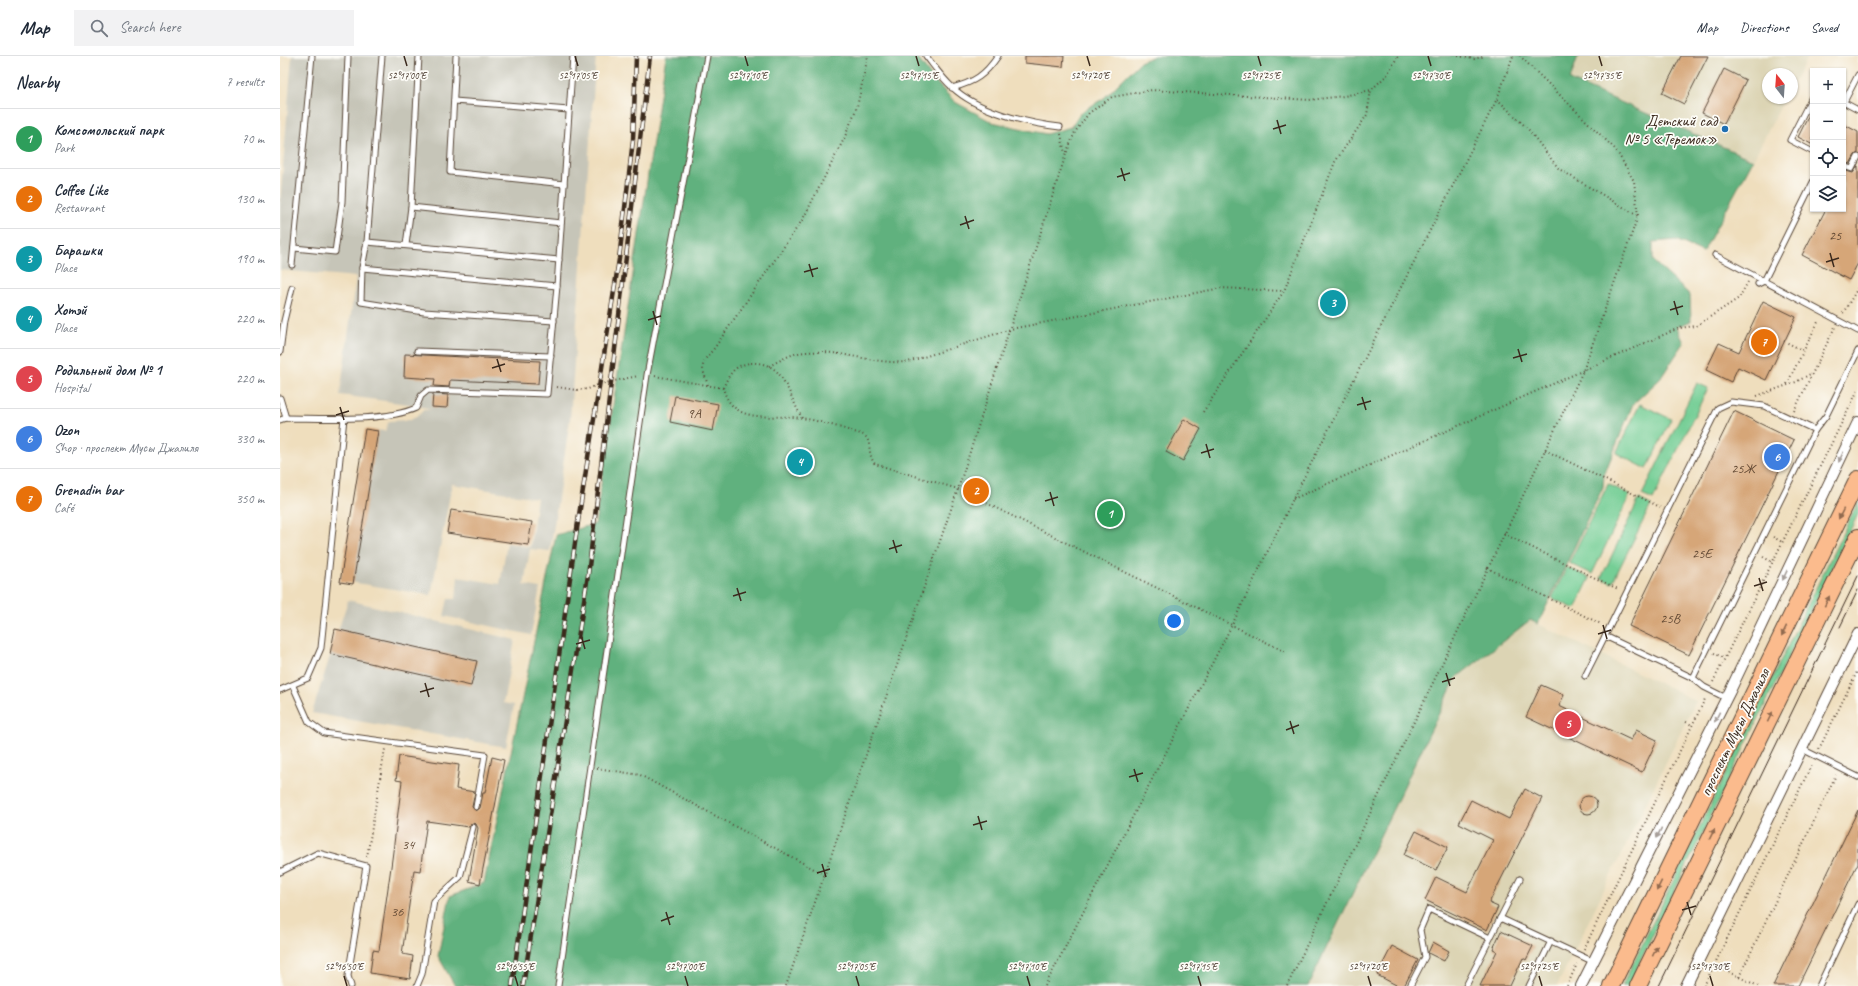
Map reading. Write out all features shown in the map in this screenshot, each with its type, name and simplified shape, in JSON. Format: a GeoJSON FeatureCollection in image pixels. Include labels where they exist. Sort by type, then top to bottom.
{"type":"FeatureCollection","features":[{"type":"Feature","properties":{"kind":"main road","name":"проспект Мусы Джалиля"},"geometry":{"type":"LineString","coordinates":[[1611,986],[1858,479]]}},
{"type":"Feature","properties":{"kind":"main road","name":"проспект Мусы Джалиля"},"geometry":{"type":"LineString","coordinates":[[1638,986],[1858,537]]}},
{"type":"Feature","properties":{"kind":"street"},"geometry":{"type":"LineString","coordinates":[[1582,986],[1726,698],[1858,422]]}},
{"type":"Feature","properties":{"kind":"street"},"geometry":{"type":"LineString","coordinates":[[1686,986],[1858,634]]}},
{"type":"Feature","properties":{"kind":"lane"},"geometry":{"type":"LineString","coordinates":[[292,265],[312,56]]}},
{"type":"Feature","properties":{"kind":"lane"},"geometry":{"type":"LineString","coordinates":[[294,248],[335,252],[342,202],[348,56]]}},
{"type":"Feature","properties":{"kind":"lane"},"geometry":{"type":"LineString","coordinates":[[382,56],[368,242],[362,268],[361,302],[424,312],[554,321]]}},
{"type":"Feature","properties":{"kind":"lane"},"geometry":{"type":"LineString","coordinates":[[406,245],[411,207],[419,56]]}},
{"type":"Feature","properties":{"kind":"lane"},"geometry":{"type":"LineString","coordinates":[[456,56],[450,172],[564,184]]}},
{"type":"Feature","properties":{"kind":"lane"},"geometry":{"type":"LineString","coordinates":[[280,420],[286,418],[344,418],[403,414],[416,408],[421,396],[428,390],[547,394],[559,260],[573,56]]}},
{"type":"Feature","properties":{"kind":"lane"},"geometry":{"type":"LineString","coordinates":[[558,986],[647,375],[707,56]]}},
{"type":"Feature","properties":{"kind":"lane"},"geometry":{"type":"LineString","coordinates":[[926,56],[952,88],[969,99],[996,113],[1021,120],[1060,127]]}},
{"type":"Feature","properties":{"kind":"lane"},"geometry":{"type":"LineString","coordinates":[[952,88],[976,80],[988,70],[998,56]]}},
{"type":"Feature","properties":{"kind":"lane"},"geometry":{"type":"LineString","coordinates":[[1846,98],[1858,75]]}},
{"type":"Feature","properties":{"kind":"lane"},"geometry":{"type":"LineString","coordinates":[[454,101],[569,110]]}},
{"type":"Feature","properties":{"kind":"lane"},"geometry":{"type":"LineString","coordinates":[[1810,101],[1790,140],[1810,150]]}},
{"type":"Feature","properties":{"kind":"lane"},"geometry":{"type":"LineString","coordinates":[[1846,103],[1858,110]]}},
{"type":"Feature","properties":{"kind":"lane"},"geometry":{"type":"LineString","coordinates":[[1846,167],[1852,170],[1858,157]]}},
{"type":"Feature","properties":{"kind":"lane"},"geometry":{"type":"LineString","coordinates":[[1758,284],[1764,281],[1810,188]]}},
{"type":"Feature","properties":{"kind":"lane"},"geometry":{"type":"LineString","coordinates":[[411,207],[561,224]]}},
{"type":"Feature","properties":{"kind":"lane"},"geometry":{"type":"LineString","coordinates":[[368,242],[559,260]]}},
{"type":"Feature","properties":{"kind":"lane"},"geometry":{"type":"LineString","coordinates":[[1715,255],[1858,331]]}},
{"type":"Feature","properties":{"kind":"lane"},"geometry":{"type":"LineString","coordinates":[[362,268],[557,286]]}},
{"type":"Feature","properties":{"kind":"lane"},"geometry":{"type":"LineString","coordinates":[[280,352],[284,322],[292,288]]}},
{"type":"Feature","properties":{"kind":"lane"},"geometry":{"type":"LineString","coordinates":[[417,351],[550,356]]}},
{"type":"Feature","properties":{"kind":"lane"},"geometry":{"type":"LineString","coordinates":[[1693,678],[1815,430],[1824,421],[1858,351]]}},
{"type":"Feature","properties":{"kind":"lane"},"geometry":{"type":"LineString","coordinates":[[280,398],[286,418]]}},
{"type":"Feature","properties":{"kind":"lane"},"geometry":{"type":"LineString","coordinates":[[1585,676],[1715,412],[1725,403],[1768,407],[1815,430]]}},
{"type":"Feature","properties":{"kind":"lane"},"geometry":{"type":"LineString","coordinates":[[280,690],[293,686],[308,678],[321,648],[344,418]]}},
{"type":"Feature","properties":{"kind":"lane"},"geometry":{"type":"LineString","coordinates":[[1605,636],[1693,678],[1704,687],[1726,698]]}},
{"type":"Feature","properties":{"kind":"lane"},"geometry":{"type":"LineString","coordinates":[[293,686],[309,722],[324,733],[485,755],[476,807]]}},
{"type":"Feature","properties":{"kind":"lane"},"geometry":{"type":"LineString","coordinates":[[1802,749],[1858,777]]}},
{"type":"Feature","properties":{"kind":"lane"},"geometry":{"type":"LineString","coordinates":[[417,986],[422,974],[434,901],[460,877],[473,827]]}},
{"type":"Feature","properties":{"kind":"lane"},"geometry":{"type":"LineString","coordinates":[[280,872],[318,853],[366,866],[348,976],[351,986]]}},
{"type":"Feature","properties":{"kind":"lane"},"geometry":{"type":"LineString","coordinates":[[1466,986],[1520,879]]}},
{"type":"Feature","properties":{"kind":"lane"},"geometry":{"type":"LineString","coordinates":[[1819,986],[1858,904]]}},
{"type":"Feature","properties":{"kind":"lane"},"geometry":{"type":"LineString","coordinates":[[1410,986],[1424,957],[1420,930],[1430,909],[1490,938]]}},
{"type":"Feature","properties":{"kind":"lane"},"geometry":{"type":"LineString","coordinates":[[1500,918],[1595,962]]}},
{"type":"Feature","properties":{"kind":"lane"},"geometry":{"type":"LineString","coordinates":[[1529,986],[1551,942]]}},
{"type":"Feature","properties":{"kind":"path"},"geometry":{"type":"LineString","coordinates":[[708,385],[702,369],[704,359],[713,350],[802,219],[844,139],[857,107],[868,56]]}},
{"type":"Feature","properties":{"kind":"path"},"geometry":{"type":"LineString","coordinates":[[786,986],[958,489],[1066,154],[1075,132],[1089,113],[1112,97],[1152,90],[1309,100],[1344,96],[1371,90],[1387,75],[1398,56]]}},
{"type":"Feature","properties":{"kind":"path"},"geometry":{"type":"LineString","coordinates":[[1458,56],[1474,59],[1485,56]]}},
{"type":"Feature","properties":{"kind":"path"},"geometry":{"type":"LineString","coordinates":[[1046,986],[1232,625],[1293,499],[1497,99],[1513,56]]}},
{"type":"Feature","properties":{"kind":"path"},"geometry":{"type":"LineString","coordinates":[[1287,986],[1583,371],[1638,216],[1634,181],[1616,150],[1520,56]]}},
{"type":"Feature","properties":{"kind":"path"},"geometry":{"type":"LineString","coordinates":[[1203,412],[1284,291],[1336,162],[1367,115],[1371,90]]}},
{"type":"Feature","properties":{"kind":"path"},"geometry":{"type":"LineString","coordinates":[[1497,99],[1528,129],[1559,169],[1638,216]]}},
{"type":"Feature","properties":{"kind":"path"},"geometry":{"type":"LineString","coordinates":[[1060,127],[1066,154]]}},
{"type":"Feature","properties":{"kind":"path"},"geometry":{"type":"LineString","coordinates":[[1293,499],[1679,328],[1696,326],[1739,298],[1752,275]]}},
{"type":"Feature","properties":{"kind":"path"},"geometry":{"type":"LineString","coordinates":[[769,366],[794,354],[817,351],[891,363],[908,362],[1010,329],[1221,288],[1284,291]]}},
{"type":"Feature","properties":{"kind":"path"},"geometry":{"type":"LineString","coordinates":[[1790,418],[1838,320],[1858,288]]}},
{"type":"Feature","properties":{"kind":"path"},"geometry":{"type":"LineString","coordinates":[[1787,386],[1823,312]]}},
{"type":"Feature","properties":{"kind":"path"},"geometry":{"type":"LineString","coordinates":[[1784,341],[1804,351]]}},
{"type":"Feature","properties":{"kind":"path"},"geometry":{"type":"LineString","coordinates":[[802,418],[779,373],[769,366],[756,363],[745,364],[735,369],[723,388],[726,398],[731,406],[738,412],[760,416],[802,418],[864,435],[868,438],[868,453],[875,464],[958,489],[1286,652]]}},
{"type":"Feature","properties":{"kind":"path"},"geometry":{"type":"LineString","coordinates":[[1737,403],[1787,386],[1813,372]]}},
{"type":"Feature","properties":{"kind":"path"},"geometry":{"type":"LineString","coordinates":[[548,385],[576,390],[588,389],[600,384],[647,375],[723,388]]}},
{"type":"Feature","properties":{"kind":"path"},"geometry":{"type":"LineString","coordinates":[[1544,450],[1667,510]]}},
{"type":"Feature","properties":{"kind":"path"},"geometry":{"type":"LineString","coordinates":[[1764,533],[1782,542]]}},
{"type":"Feature","properties":{"kind":"path"},"geometry":{"type":"LineString","coordinates":[[1504,534],[1626,593]]}},
{"type":"Feature","properties":{"kind":"path"},"geometry":{"type":"LineString","coordinates":[[1754,553],[1772,562]]}},
{"type":"Feature","properties":{"kind":"path"},"geometry":{"type":"LineString","coordinates":[[1487,568],[1609,628]]}},
{"type":"Feature","properties":{"kind":"path"},"geometry":{"type":"LineString","coordinates":[[1704,986],[1858,670]]}},
{"type":"Feature","properties":{"kind":"path"},"geometry":{"type":"LineString","coordinates":[[1686,722],[1692,725]]}},
{"type":"Feature","properties":{"kind":"path"},"geometry":{"type":"LineString","coordinates":[[366,866],[386,742]]}},
{"type":"Feature","properties":{"kind":"path"},"geometry":{"type":"LineString","coordinates":[[590,766],[640,776],[825,875]]}},
{"type":"Feature","properties":{"kind":"path"},"geometry":{"type":"LineString","coordinates":[[1740,977],[1840,768]]}},
{"type":"Feature","properties":{"kind":"path"},"geometry":{"type":"LineString","coordinates":[[1714,965],[1758,986]]}},
{"type":"Feature","properties":{"kind":"shaded area"},"geometry":{"type":"Polygon","coordinates":[[[292,56],[596,56],[570,419],[550,551],[530,549],[524,585],[540,588],[531,635],[444,616],[448,599],[456,599],[458,577],[500,584],[507,543],[530,547],[537,498],[452,484],[431,595],[350,582],[374,430],[385,431],[389,421],[411,420],[424,410],[432,409],[408,404],[340,395],[356,277],[280,270],[280,204],[292,56]]]}},
{"type":"Feature","properties":{"kind":"shaded area","name":"Детский сад № 5 «Теремок»"},"geometry":{"type":"Polygon","coordinates":[[[1578,56],[1808,56],[1798,74],[1798,68],[1762,68],[1762,104],[1782,104],[1753,160],[1569,80],[1578,56]]]}},
{"type":"Feature","properties":{"kind":"shaded area"},"geometry":{"type":"Polygon","coordinates":[[[348,600],[515,640],[503,703],[514,705],[506,747],[312,713],[348,600]]]}},
{"type":"Feature","properties":{"kind":"shaded area"},"geometry":{"type":"Polygon","coordinates":[[[1530,620],[1696,701],[1557,986],[1308,986],[1456,678],[1530,620]]]}},
{"type":"Feature","properties":{"kind":"green space"},"geometry":{"type":"Polygon","coordinates":[[[666,56],[916,56],[934,80],[955,102],[992,122],[1046,134],[1071,127],[1080,113],[1104,98],[1140,62],[1154,56],[1578,56],[1570,80],[1753,160],[1703,252],[1676,240],[1653,242],[1653,261],[1690,295],[1691,321],[1677,327],[1684,343],[1660,379],[1633,404],[1604,475],[1603,487],[1538,624],[1530,620],[1456,678],[1308,986],[455,986],[438,956],[450,896],[484,883],[556,535],[595,524],[666,56]]]}},
{"type":"Feature","properties":{"kind":"green space"},"geometry":{"type":"Polygon","coordinates":[[[1697,383],[1708,388],[1653,500],[1642,495],[1697,383]]]}},
{"type":"Feature","properties":{"kind":"green space"},"geometry":{"type":"Polygon","coordinates":[[[1640,404],[1671,419],[1647,469],[1616,453],[1640,404]]]}},
{"type":"Feature","properties":{"kind":"green space"},"geometry":{"type":"Polygon","coordinates":[[[1608,484],[1630,495],[1592,574],[1569,563],[1608,484]]]}},
{"type":"Feature","properties":{"kind":"green space"},"geometry":{"type":"Polygon","coordinates":[[[1639,499],[1651,505],[1612,583],[1601,578],[1639,499]]]}},
{"type":"Feature","properties":{"kind":"green space"},"geometry":{"type":"Polygon","coordinates":[[[1858,502],[1858,514],[1628,986],[1622,986],[1858,502]]]}},
{"type":"Feature","properties":{"kind":"green space"},"geometry":{"type":"Polygon","coordinates":[[[1567,567],[1590,578],[1575,609],[1552,598],[1567,567]]]}},
{"type":"Feature","properties":{"kind":"building"},"geometry":{"type":"Polygon","coordinates":[[[1025,56],[1064,56],[1063,67],[1025,63],[1025,56]]]}},
{"type":"Feature","properties":{"kind":"building"},"geometry":{"type":"Polygon","coordinates":[[[1681,56],[1708,56],[1684,104],[1662,93],[1681,56]]]}},
{"type":"Feature","properties":{"kind":"building"},"geometry":{"type":"Polygon","coordinates":[[[1724,69],[1746,80],[1724,124],[1702,113],[1724,69]]]}},
{"type":"Feature","properties":{"kind":"building"},"geometry":{"type":"Polygon","coordinates":[[[1810,113],[1810,143],[1798,137],[1810,113]]]}},
{"type":"Feature","properties":{"kind":"building"},"geometry":{"type":"Polygon","coordinates":[[[1846,126],[1858,132],[1858,153],[1855,155],[1850,164],[1846,163],[1846,126]]]}},
{"type":"Feature","properties":{"kind":"building"},"geometry":{"type":"Polygon","coordinates":[[[1858,166],[1858,263],[1849,280],[1802,255],[1824,212],[1846,212],[1846,171],[1853,173],[1858,166]]]}},
{"type":"Feature","properties":{"kind":"building"},"geometry":{"type":"Polygon","coordinates":[[[1763,301],[1796,317],[1766,380],[1738,367],[1731,382],[1706,370],[1719,343],[1739,352],[1763,301]]]}},
{"type":"Feature","properties":{"kind":"building"},"geometry":{"type":"Polygon","coordinates":[[[405,354],[540,361],[538,384],[450,380],[449,387],[434,386],[435,379],[404,377],[405,354]]]}},
{"type":"Feature","properties":{"kind":"building"},"geometry":{"type":"Polygon","coordinates":[[[433,394],[448,395],[447,408],[432,407],[433,394]]]}},
{"type":"Feature","properties":{"kind":"building"},"geometry":{"type":"Polygon","coordinates":[[[675,396],[718,404],[713,431],[670,422],[675,396]]]}},
{"type":"Feature","properties":{"kind":"building"},"geometry":{"type":"Polygon","coordinates":[[[1734,411],[1794,440],[1689,655],[1629,626],[1734,411]]]}},
{"type":"Feature","properties":{"kind":"building"},"geometry":{"type":"Polygon","coordinates":[[[1184,419],[1201,429],[1183,461],[1166,452],[1184,419]]]}},
{"type":"Feature","properties":{"kind":"building"},"geometry":{"type":"Polygon","coordinates":[[[365,429],[378,431],[353,584],[340,582],[365,429]]]}},
{"type":"Feature","properties":{"kind":"building"},"geometry":{"type":"Polygon","coordinates":[[[451,510],[532,522],[528,545],[447,533],[451,510]]]}},
{"type":"Feature","properties":{"kind":"building"},"geometry":{"type":"Polygon","coordinates":[[[335,629],[477,661],[471,686],[330,654],[335,629]]]}},
{"type":"Feature","properties":{"kind":"building"},"geometry":{"type":"Polygon","coordinates":[[[1541,685],[1564,695],[1559,706],[1631,740],[1636,730],[1657,740],[1642,772],[1526,717],[1541,685]]]}},
{"type":"Feature","properties":{"kind":"building"},"geometry":{"type":"Polygon","coordinates":[[[399,756],[459,765],[456,789],[475,792],[472,807],[476,811],[480,808],[483,793],[485,793],[492,757],[504,760],[480,884],[469,881],[478,828],[476,824],[472,823],[469,827],[427,821],[420,871],[414,870],[402,954],[413,956],[410,979],[370,973],[373,950],[379,951],[391,867],[402,781],[396,780],[399,756]]]}},
{"type":"Feature","properties":{"kind":"building"},"geometry":{"type":"Polygon","coordinates":[[[1525,789],[1542,798],[1489,903],[1498,907],[1487,930],[1425,900],[1436,877],[1467,892],[1493,840],[1459,823],[1471,800],[1509,819],[1525,789]]]}},
{"type":"Feature","properties":{"kind":"building"},"geometry":{"type":"Polygon","coordinates":[[[1588,796],[1594,799],[1597,805],[1594,811],[1588,814],[1582,811],[1579,805],[1582,799],[1588,796]]]}},
{"type":"Feature","properties":{"kind":"building"},"geometry":{"type":"Polygon","coordinates":[[[1858,810],[1858,863],[1798,986],[1773,986],[1858,810]]]}},
{"type":"Feature","properties":{"kind":"building"},"geometry":{"type":"Polygon","coordinates":[[[1416,831],[1448,847],[1436,870],[1404,855],[1416,831]]]}},
{"type":"Feature","properties":{"kind":"building"},"geometry":{"type":"Polygon","coordinates":[[[1501,931],[1533,946],[1526,960],[1523,958],[1510,986],[1480,986],[1497,951],[1493,949],[1501,931]]]}},
{"type":"Feature","properties":{"kind":"building"},"geometry":{"type":"Polygon","coordinates":[[[1433,942],[1449,951],[1444,961],[1428,953],[1433,942]]]}},
{"type":"Feature","properties":{"kind":"building"},"geometry":{"type":"Polygon","coordinates":[[[1392,946],[1418,960],[1404,986],[1398,986],[1377,975],[1392,946]]]}},
{"type":"Feature","properties":{"kind":"tram line"},"geometry":{"type":"LineString","coordinates":[[1659,986],[1858,576]]}},
{"type":"Feature","properties":{"kind":"tram line"},"geometry":{"type":"LineString","coordinates":[[1840,627],[1858,590]]}},
{"type":"Feature","properties":{"kind":"railway"},"geometry":{"type":"LineString","coordinates":[[512,986],[579,515],[619,259],[633,140],[636,56]]}},
{"type":"Feature","properties":{"kind":"railway"},"geometry":{"type":"LineString","coordinates":[[523,986],[588,575],[650,56]]}},
{"type":"Feature","properties":{"kind":"place","name":"Детский сад № 5 «Теремок»"},"geometry":{"type":"Point","coordinates":[1725,129]}},
{"type":"Feature","properties":{"kind":"place","name":"Барашки"},"geometry":{"type":"Point","coordinates":[1333,303]}},
{"type":"Feature","properties":{"kind":"place","name":"Grenadin bar"},"geometry":{"type":"Point","coordinates":[1764,342]}},
{"type":"Feature","properties":{"kind":"place","name":"Ozon"},"geometry":{"type":"Point","coordinates":[1777,457]}},
{"type":"Feature","properties":{"kind":"place","name":"Хотэй"},"geometry":{"type":"Point","coordinates":[800,462]}},
{"type":"Feature","properties":{"kind":"place","name":"Coffee Like"},"geometry":{"type":"Point","coordinates":[976,491]}},
{"type":"Feature","properties":{"kind":"place","name":"Комсомольский парк"},"geometry":{"type":"Point","coordinates":[1110,514]}},
{"type":"Feature","properties":{"kind":"place","name":"Родильный дом № 1"},"geometry":{"type":"Point","coordinates":[1568,724]}}]}
